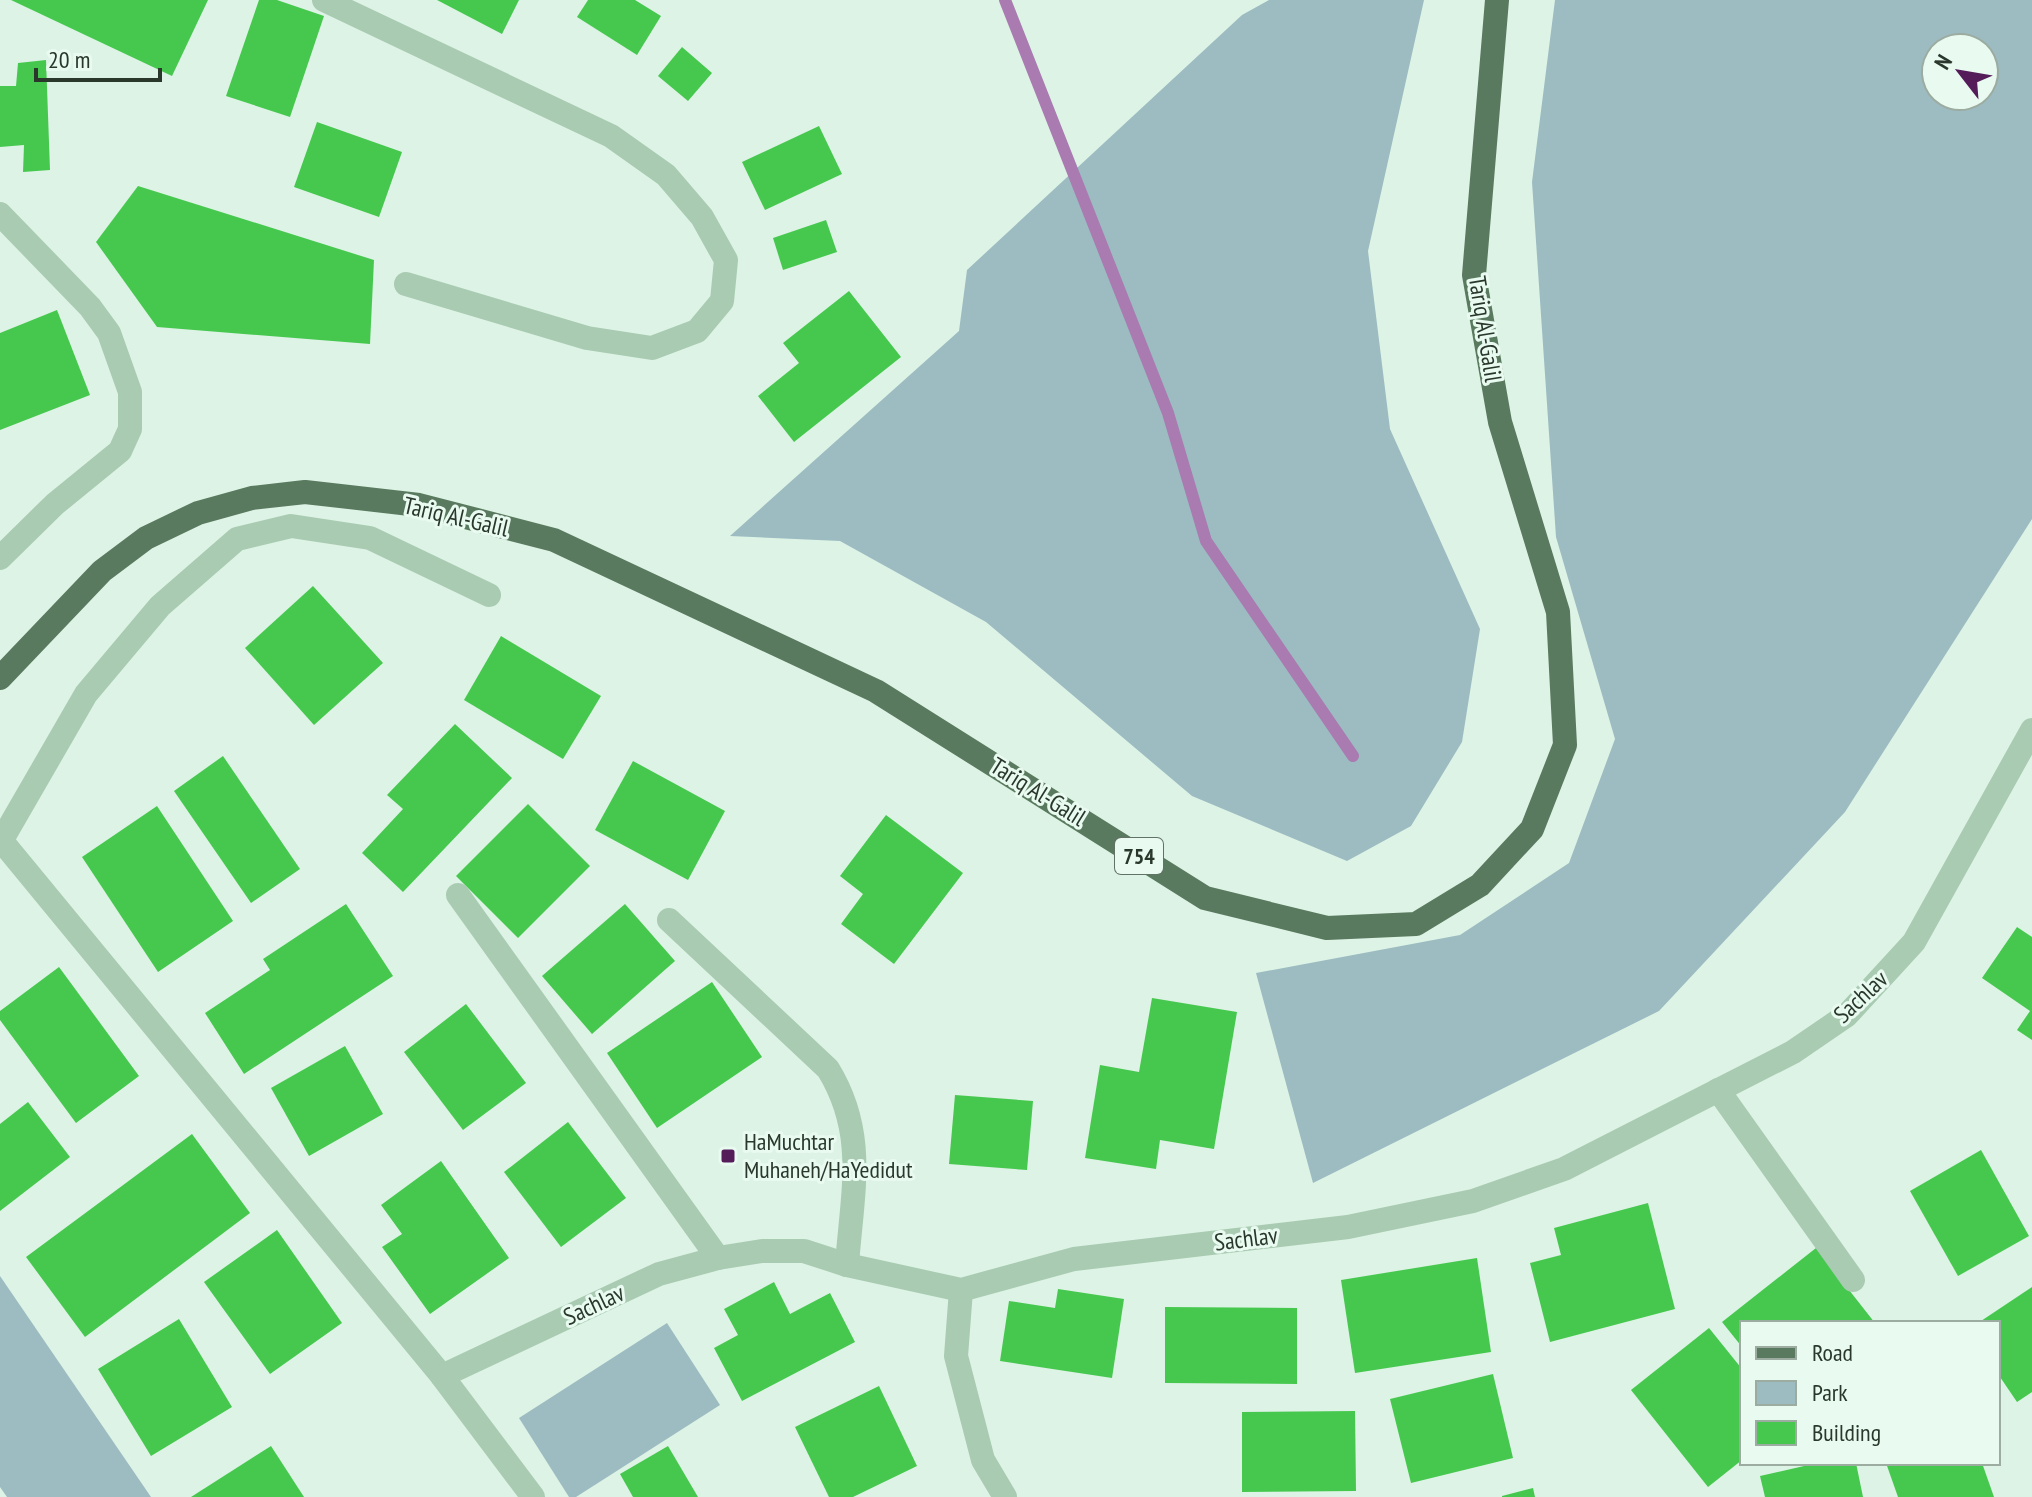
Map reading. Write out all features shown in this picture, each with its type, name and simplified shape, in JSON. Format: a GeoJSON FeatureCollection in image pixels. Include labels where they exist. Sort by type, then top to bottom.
{"type":"FeatureCollection","features":[{"type":"Feature","properties":{"kind":"main road","name":"Tariq Al-Galil"},"geometry":{"type":"LineString","coordinates":[[0,678],[102,571],[146,538],[198,513],[252,498],[305,492],[419,505],[554,540],[876,691],[1205,898],[1327,928],[1416,924],[1480,885],[1532,829],[1565,745],[1558,612],[1500,422],[1474,275],[1497,0]]}},
{"type":"Feature","properties":{"kind":"street"},"geometry":{"type":"LineString","coordinates":[[324,0],[611,136],[666,175],[702,217],[726,260],[722,301],[697,331],[652,348],[587,338],[406,284]]}},
{"type":"Feature","properties":{"kind":"street"},"geometry":{"type":"LineString","coordinates":[[0,214],[90,307],[109,333],[130,392],[130,429],[120,451],[55,504],[0,558]]}},
{"type":"Feature","properties":{"kind":"street"},"geometry":{"type":"LineString","coordinates":[[489,595],[370,538],[291,526],[237,539],[160,606],[86,694],[1,842],[442,1376],[533,1497]]}},
{"type":"Feature","properties":{"kind":"street","name":"Sachlav"},"geometry":{"type":"LineString","coordinates":[[442,1376],[659,1274],[718,1258],[762,1251],[804,1251],[847,1265],[961,1290],[1074,1259],[1348,1227],[1473,1201],[1564,1169],[1793,1052],[1847,1015],[1914,942],[2032,732]]}},
{"type":"Feature","properties":{"kind":"street"},"geometry":{"type":"LineString","coordinates":[[458,895],[718,1258]]}},
{"type":"Feature","properties":{"kind":"street"},"geometry":{"type":"LineString","coordinates":[[669,920],[828,1069],[846,1099],[856,1154],[847,1265]]}},
{"type":"Feature","properties":{"kind":"street"},"geometry":{"type":"LineString","coordinates":[[1718,1090],[1853,1280]]}},
{"type":"Feature","properties":{"kind":"street"},"geometry":{"type":"LineString","coordinates":[[961,1290],[956,1356],[983,1460],[1005,1497]]}},
{"type":"Feature","properties":{"kind":"green space"},"geometry":{"type":"Polygon","coordinates":[[[1269,0],[1424,0],[1368,251],[1390,429],[1480,629],[1462,742],[1411,826],[1347,861],[1192,796],[986,622],[840,541],[730,536],[959,331],[967,270],[1242,15],[1269,0]]]}},
{"type":"Feature","properties":{"kind":"green space"},"geometry":{"type":"Polygon","coordinates":[[[1555,0],[2032,0],[2032,519],[1845,812],[1659,1011],[1313,1183],[1256,973],[1460,935],[1569,863],[1615,739],[1556,537],[1532,182],[1555,0]]]}},
{"type":"Feature","properties":{"kind":"green space"},"geometry":{"type":"Polygon","coordinates":[[[0,1276],[151,1497],[7,1497],[0,1487],[0,1276]]]}},
{"type":"Feature","properties":{"kind":"green space"},"geometry":{"type":"Polygon","coordinates":[[[667,1323],[720,1405],[576,1497],[569,1497],[519,1418],[667,1323]]]}},
{"type":"Feature","properties":{"kind":"building"},"geometry":{"type":"Polygon","coordinates":[[[11,0],[208,0],[172,76],[11,0]]]}},
{"type":"Feature","properties":{"kind":"building"},"geometry":{"type":"Polygon","coordinates":[[[259,0],[277,0],[324,16],[290,117],[226,96],[259,0]]]}},
{"type":"Feature","properties":{"kind":"building"},"geometry":{"type":"Polygon","coordinates":[[[437,0],[519,0],[502,34],[437,0]]]}},
{"type":"Feature","properties":{"kind":"building"},"geometry":{"type":"Polygon","coordinates":[[[588,0],[635,0],[661,16],[637,55],[577,17],[588,0]]]}},
{"type":"Feature","properties":{"kind":"building"},"geometry":{"type":"Polygon","coordinates":[[[682,47],[712,73],[688,101],[658,76],[682,47]]]}},
{"type":"Feature","properties":{"kind":"building"},"geometry":{"type":"Polygon","coordinates":[[[46,60],[50,170],[23,172],[24,145],[0,147],[0,86],[16,86],[18,63],[46,60]]]}},
{"type":"Feature","properties":{"kind":"building"},"geometry":{"type":"Polygon","coordinates":[[[317,122],[402,152],[379,217],[294,187],[317,122]]]}},
{"type":"Feature","properties":{"kind":"building"},"geometry":{"type":"Polygon","coordinates":[[[819,126],[842,174],[765,210],[742,162],[819,126]]]}},
{"type":"Feature","properties":{"kind":"building"},"geometry":{"type":"Polygon","coordinates":[[[138,186],[374,260],[370,344],[157,327],[96,242],[138,186]]]}},
{"type":"Feature","properties":{"kind":"building"},"geometry":{"type":"Polygon","coordinates":[[[826,220],[837,252],[783,270],[773,238],[826,220]]]}},
{"type":"Feature","properties":{"kind":"building"},"geometry":{"type":"Polygon","coordinates":[[[849,291],[901,357],[794,442],[758,396],[799,363],[783,343],[849,291]]]}},
{"type":"Feature","properties":{"kind":"building"},"geometry":{"type":"Polygon","coordinates":[[[57,310],[90,395],[0,430],[0,333],[57,310]]]}},
{"type":"Feature","properties":{"kind":"building"},"geometry":{"type":"Polygon","coordinates":[[[313,586],[383,663],[314,725],[245,648],[313,586]]]}},
{"type":"Feature","properties":{"kind":"building"},"geometry":{"type":"Polygon","coordinates":[[[501,636],[601,696],[563,759],[464,700],[501,636]]]}},
{"type":"Feature","properties":{"kind":"building"},"geometry":{"type":"Polygon","coordinates":[[[455,724],[512,778],[403,892],[362,853],[403,809],[387,795],[455,724]]]}},
{"type":"Feature","properties":{"kind":"building"},"geometry":{"type":"Polygon","coordinates":[[[223,756],[300,869],[251,903],[174,791],[223,756]]]}},
{"type":"Feature","properties":{"kind":"building"},"geometry":{"type":"Polygon","coordinates":[[[633,761],[725,811],[688,880],[595,830],[633,761]]]}},
{"type":"Feature","properties":{"kind":"building"},"geometry":{"type":"Polygon","coordinates":[[[528,804],[590,866],[518,938],[456,876],[528,804]]]}},
{"type":"Feature","properties":{"kind":"building"},"geometry":{"type":"Polygon","coordinates":[[[157,806],[233,921],[158,972],[82,857],[157,806]]]}},
{"type":"Feature","properties":{"kind":"building"},"geometry":{"type":"Polygon","coordinates":[[[886,815],[963,873],[894,964],[841,924],[863,894],[840,876],[886,815]]]}},
{"type":"Feature","properties":{"kind":"building"},"geometry":{"type":"Polygon","coordinates":[[[346,904],[393,976],[244,1074],[205,1013],[270,970],[263,959],[346,904]]]}},
{"type":"Feature","properties":{"kind":"building"},"geometry":{"type":"Polygon","coordinates":[[[625,904],[675,961],[592,1034],[542,976],[625,904]]]}},
{"type":"Feature","properties":{"kind":"building"},"geometry":{"type":"Polygon","coordinates":[[[2017,927],[2032,937],[2032,1040],[2017,1030],[2030,1011],[1982,978],[2017,927]]]}},
{"type":"Feature","properties":{"kind":"building"},"geometry":{"type":"Polygon","coordinates":[[[59,967],[139,1076],[76,1123],[0,1020],[0,1011],[59,967]]]}},
{"type":"Feature","properties":{"kind":"building"},"geometry":{"type":"Polygon","coordinates":[[[712,982],[762,1057],[657,1128],[607,1053],[712,982]]]}},
{"type":"Feature","properties":{"kind":"building"},"geometry":{"type":"Polygon","coordinates":[[[1152,998],[1237,1012],[1214,1149],[1160,1140],[1156,1169],[1085,1158],[1100,1065],[1139,1072],[1152,998]]]}},
{"type":"Feature","properties":{"kind":"building"},"geometry":{"type":"Polygon","coordinates":[[[466,1004],[526,1083],[463,1130],[404,1052],[466,1004]]]}},
{"type":"Feature","properties":{"kind":"building"},"geometry":{"type":"Polygon","coordinates":[[[345,1046],[383,1114],[309,1156],[271,1088],[345,1046]]]}},
{"type":"Feature","properties":{"kind":"building"},"geometry":{"type":"Polygon","coordinates":[[[955,1095],[1033,1101],[1027,1170],[949,1164],[955,1095]]]}},
{"type":"Feature","properties":{"kind":"building"},"geometry":{"type":"Polygon","coordinates":[[[28,1102],[70,1157],[0,1211],[0,1124],[28,1102]]]}},
{"type":"Feature","properties":{"kind":"building"},"geometry":{"type":"Polygon","coordinates":[[[568,1122],[626,1198],[561,1247],[504,1172],[568,1122]]]}},
{"type":"Feature","properties":{"kind":"building"},"geometry":{"type":"Polygon","coordinates":[[[192,1134],[250,1213],[85,1337],[26,1257],[192,1134]]]}},
{"type":"Feature","properties":{"kind":"building"},"geometry":{"type":"Polygon","coordinates":[[[1981,1150],[2029,1236],[1958,1276],[1910,1191],[1981,1150]]]}},
{"type":"Feature","properties":{"kind":"building"},"geometry":{"type":"Polygon","coordinates":[[[441,1161],[509,1258],[430,1314],[382,1247],[402,1234],[381,1205],[441,1161]]]}},
{"type":"Feature","properties":{"kind":"building"},"geometry":{"type":"Polygon","coordinates":[[[1648,1203],[1675,1309],[1550,1342],[1530,1263],[1561,1255],[1554,1228],[1648,1203]]]}},
{"type":"Feature","properties":{"kind":"building"},"geometry":{"type":"Polygon","coordinates":[[[277,1230],[342,1323],[270,1374],[204,1282],[277,1230]]]}},
{"type":"Feature","properties":{"kind":"building"},"geometry":{"type":"Polygon","coordinates":[[[1816,1248],[1873,1321],[1740,1321],[1740,1344],[1722,1322],[1816,1248]]]}},
{"type":"Feature","properties":{"kind":"building"},"geometry":{"type":"Polygon","coordinates":[[[1477,1258],[1491,1352],[1355,1373],[1341,1280],[1477,1258]]]}},
{"type":"Feature","properties":{"kind":"building"},"geometry":{"type":"Polygon","coordinates":[[[774,1282],[790,1314],[830,1293],[855,1342],[742,1401],[714,1348],[738,1335],[724,1309],[774,1282]]]}},
{"type":"Feature","properties":{"kind":"building"},"geometry":{"type":"Polygon","coordinates":[[[2032,1287],[2032,1392],[2017,1402],[2000,1377],[2000,1321],[1981,1321],[2032,1287]]]}},
{"type":"Feature","properties":{"kind":"building"},"geometry":{"type":"Polygon","coordinates":[[[1058,1289],[1124,1299],[1112,1378],[1000,1361],[1009,1301],[1055,1308],[1058,1289]]]}},
{"type":"Feature","properties":{"kind":"building"},"geometry":{"type":"Polygon","coordinates":[[[1165,1307],[1297,1308],[1297,1384],[1165,1383],[1165,1307]]]}},
{"type":"Feature","properties":{"kind":"building"},"geometry":{"type":"Polygon","coordinates":[[[179,1319],[232,1407],[151,1456],[98,1369],[179,1319]]]}},
{"type":"Feature","properties":{"kind":"building"},"geometry":{"type":"Polygon","coordinates":[[[1709,1328],[1740,1367],[1740,1462],[1708,1487],[1631,1390],[1709,1328]]]}},
{"type":"Feature","properties":{"kind":"building"},"geometry":{"type":"Polygon","coordinates":[[[1493,1374],[1513,1458],[1411,1483],[1390,1399],[1493,1374]]]}},
{"type":"Feature","properties":{"kind":"building"},"geometry":{"type":"Polygon","coordinates":[[[879,1386],[917,1466],[853,1497],[829,1497],[795,1427],[879,1386]]]}},
{"type":"Feature","properties":{"kind":"building"},"geometry":{"type":"Polygon","coordinates":[[[1355,1411],[1356,1491],[1242,1492],[1242,1412],[1355,1411]]]}},
{"type":"Feature","properties":{"kind":"building"},"geometry":{"type":"Polygon","coordinates":[[[271,1446],[304,1497],[191,1497],[271,1446]]]}},
{"type":"Feature","properties":{"kind":"building"},"geometry":{"type":"Polygon","coordinates":[[[668,1446],[698,1497],[633,1497],[620,1474],[668,1446]]]}},
{"type":"Feature","properties":{"kind":"building"},"geometry":{"type":"Polygon","coordinates":[[[1808,1465],[1856,1465],[1863,1497],[1765,1497],[1760,1476],[1808,1465]]]}},
{"type":"Feature","properties":{"kind":"building"},"geometry":{"type":"Polygon","coordinates":[[[1887,1465],[1983,1465],[1994,1497],[1898,1497],[1887,1465]]]}},
{"type":"Feature","properties":{"kind":"building"},"geometry":{"type":"Polygon","coordinates":[[[1533,1488],[1535,1497],[1502,1497],[1502,1496],[1533,1488]]]}},
{"type":"Feature","properties":{"kind":"waterway"},"geometry":{"type":"LineString","coordinates":[[1005,0],[1168,413],[1206,541],[1353,756]]}},
{"type":"Feature","properties":{"kind":"place","name":"HaMuchtar Muhaneh/HaYedidut"},"geometry":{"type":"Point","coordinates":[728,1156]}}]}
